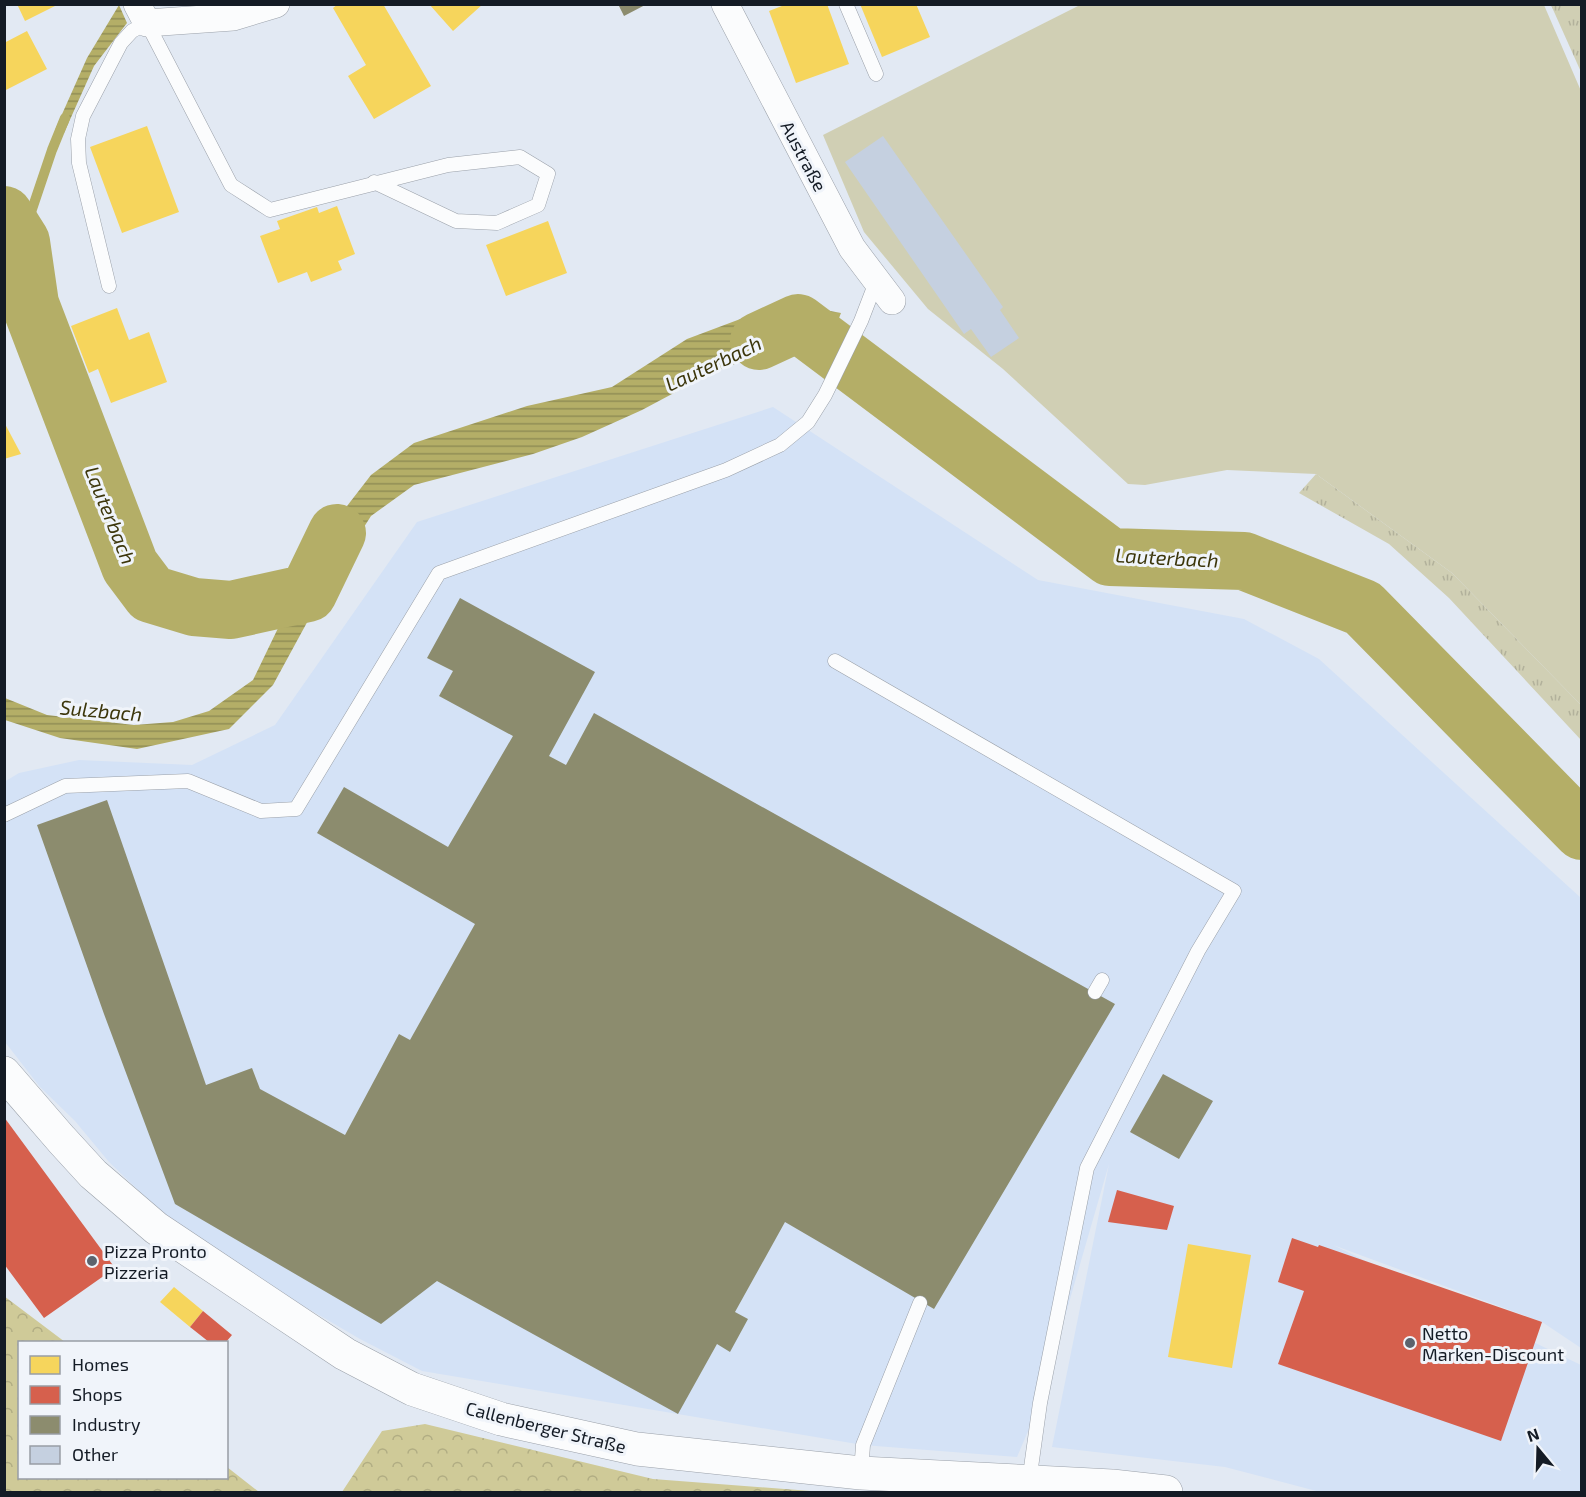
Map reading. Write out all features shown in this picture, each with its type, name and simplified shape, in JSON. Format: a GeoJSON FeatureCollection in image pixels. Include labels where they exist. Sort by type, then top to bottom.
{"type":"FeatureCollection","features":[{"type":"Feature","properties":{"kind":"street"},"geometry":{"type":"LineString","coordinates":[[143,16],[233,17],[276,4]]}},
{"type":"Feature","properties":{"kind":"street","name":"Austraße"},"geometry":{"type":"LineString","coordinates":[[725,4],[852,248],[884,291]]}},
{"type":"Feature","properties":{"kind":"street","name":"Callenberger Straße"},"geometry":{"type":"LineString","coordinates":[[4,1073],[93,1174],[156,1228],[345,1354],[412,1389],[501,1419],[637,1449],[861,1473],[1112,1486],[1166,1492]]}},
{"type":"Feature","properties":{"kind":"lane"},"geometry":{"type":"LineString","coordinates":[[846,4],[876,74]]}},
{"type":"Feature","properties":{"kind":"lane"},"geometry":{"type":"LineString","coordinates":[[109,286],[80,163],[78,139],[83,116],[121,43],[143,16],[231,184],[270,210],[374,183],[448,165],[520,157],[548,174],[538,205],[497,223],[456,221],[374,183]]}},
{"type":"Feature","properties":{"kind":"lane"},"geometry":{"type":"LineString","coordinates":[[4,815],[65,786],[188,781],[261,811],[296,809],[439,573],[726,470],[780,445],[808,422],[825,395],[861,321],[884,291]]}},
{"type":"Feature","properties":{"kind":"lane"},"geometry":{"type":"LineString","coordinates":[[835,661],[1234,891],[1198,951],[1087,1168],[1040,1403],[1029,1482]]}},
{"type":"Feature","properties":{"kind":"lane"},"geometry":{"type":"LineString","coordinates":[[861,1473],[863,1445],[920,1303]]}},
{"type":"Feature","properties":{"kind":"shaded area"},"geometry":{"type":"Polygon","coordinates":[[[773,407],[1038,580],[1244,619],[1319,659],[1581,898],[1581,1348],[1542,1322],[1333,1245],[1581,1365],[1581,1492],[1320,1492],[1225,1467],[1052,1447],[1109,1164],[1040,1403],[1017,1457],[863,1445],[422,1371],[360,1339],[230,1263],[166,1217],[109,1162],[75,1121],[40,1087],[5,1042],[4,782],[19,773],[79,760],[192,765],[275,725],[417,522],[773,407]]]}},
{"type":"Feature","properties":{"kind":"green space"},"geometry":{"type":"Polygon","coordinates":[[[1080,5],[1544,5],[1581,91],[1581,705],[1452,573],[1316,474],[1227,470],[1145,485],[1128,484],[1003,369],[928,309],[864,232],[823,135],[1080,5]]]}},
{"type":"Feature","properties":{"kind":"green space"},"geometry":{"type":"Polygon","coordinates":[[[1551,5],[1581,5],[1581,72],[1551,5]]]}},
{"type":"Feature","properties":{"kind":"green space"},"geometry":{"type":"Polygon","coordinates":[[[1316,474],[1452,573],[1581,705],[1581,740],[1449,598],[1389,544],[1299,493],[1316,474]]]}},
{"type":"Feature","properties":{"kind":"green space"},"geometry":{"type":"Polygon","coordinates":[[[4,1296],[64,1341],[18,1341],[18,1479],[228,1479],[228,1468],[259,1492],[5,1492],[4,1296]]]}},
{"type":"Feature","properties":{"kind":"green space"},"geometry":{"type":"Polygon","coordinates":[[[425,1424],[653,1479],[824,1492],[342,1492],[382,1431],[425,1424]]]}},
{"type":"Feature","properties":{"kind":"water"},"geometry":{"type":"Polygon","coordinates":[[[119,5],[127,23],[94,66],[64,133],[55,130],[87,58],[119,5]]]}},
{"type":"Feature","properties":{"kind":"water"},"geometry":{"type":"Polygon","coordinates":[[[793,304],[841,313],[826,351],[768,353],[717,370],[642,410],[582,437],[533,454],[414,485],[371,516],[329,582],[273,685],[229,729],[137,749],[60,738],[5,720],[5,698],[47,715],[134,725],[173,722],[209,711],[253,680],[320,541],[371,475],[414,443],[527,406],[612,387],[687,339],[751,315],[793,304]]]}},
{"type":"Feature","properties":{"kind":"water"},"geometry":{"type":"Polygon","coordinates":[[[1248,542],[1294,553],[1314,568],[1280,590],[1208,572],[1183,570],[1191,544],[1248,542]]]}},
{"type":"Feature","properties":{"kind":"building: Homes"},"geometry":{"type":"Polygon","coordinates":[[[17,4],[59,4],[25,21],[17,4]]]}},
{"type":"Feature","properties":{"kind":"building: Homes"},"geometry":{"type":"Polygon","coordinates":[[[338,4],[383,4],[431,86],[374,119],[348,76],[366,65],[333,8],[338,4]]]}},
{"type":"Feature","properties":{"kind":"building: Homes"},"geometry":{"type":"Polygon","coordinates":[[[429,4],[483,4],[453,31],[429,4]]]}},
{"type":"Feature","properties":{"kind":"building: Homes"},"geometry":{"type":"Polygon","coordinates":[[[787,4],[827,4],[849,64],[796,83],[769,11],[787,4]]]}},
{"type":"Feature","properties":{"kind":"building: Homes"},"geometry":{"type":"Polygon","coordinates":[[[860,4],[916,4],[930,37],[882,57],[860,4]]]}},
{"type":"Feature","properties":{"kind":"building: Homes"},"geometry":{"type":"Polygon","coordinates":[[[27,31],[47,69],[4,91],[4,43],[27,31]]]}},
{"type":"Feature","properties":{"kind":"building: Homes"},"geometry":{"type":"Polygon","coordinates":[[[147,126],[179,212],[122,233],[90,147],[147,126]]]}},
{"type":"Feature","properties":{"kind":"building: Homes"},"geometry":{"type":"Polygon","coordinates":[[[337,206],[355,254],[338,261],[342,270],[311,282],[307,272],[278,283],[260,236],[280,229],[277,221],[317,207],[319,213],[337,206]]]}},
{"type":"Feature","properties":{"kind":"building: Homes"},"geometry":{"type":"Polygon","coordinates":[[[548,221],[567,273],[506,296],[486,245],[548,221]]]}},
{"type":"Feature","properties":{"kind":"building: Homes"},"geometry":{"type":"Polygon","coordinates":[[[4,227],[13,241],[4,244],[4,227]]]}},
{"type":"Feature","properties":{"kind":"building: Homes"},"geometry":{"type":"Polygon","coordinates":[[[4,285],[16,308],[4,314],[4,285]]]}},
{"type":"Feature","properties":{"kind":"building: Homes"},"geometry":{"type":"Polygon","coordinates":[[[117,308],[129,340],[149,332],[167,382],[111,403],[98,369],[89,373],[71,326],[117,308]]]}},
{"type":"Feature","properties":{"kind":"building: Homes"},"geometry":{"type":"Polygon","coordinates":[[[4,422],[21,454],[4,459],[4,422]]]}},
{"type":"Feature","properties":{"kind":"building: Homes"},"geometry":{"type":"Polygon","coordinates":[[[1188,1244],[1251,1255],[1232,1368],[1168,1357],[1188,1244]]]}},
{"type":"Feature","properties":{"kind":"building: Homes"},"geometry":{"type":"Polygon","coordinates":[[[174,1287],[203,1311],[190,1327],[160,1302],[174,1287]]]}},
{"type":"Feature","properties":{"kind":"building: Shops"},"geometry":{"type":"Polygon","coordinates":[[[4,1117],[115,1268],[44,1318],[4,1264],[4,1117]]]}},
{"type":"Feature","properties":{"kind":"building: Shops"},"geometry":{"type":"Polygon","coordinates":[[[1117,1190],[1174,1206],[1167,1230],[1108,1222],[1117,1190]]]}},
{"type":"Feature","properties":{"kind":"building: Shops","name":"Netto Marken-Discount"},"geometry":{"type":"Polygon","coordinates":[[[1292,1238],[1318,1247],[1319,1245],[1542,1322],[1501,1441],[1278,1364],[1304,1291],[1278,1282],[1292,1238]]]}},
{"type":"Feature","properties":{"kind":"building: Shops"},"geometry":{"type":"Polygon","coordinates":[[[203,1311],[232,1335],[227,1341],[208,1341],[190,1327],[203,1311]]]}},
{"type":"Feature","properties":{"kind":"building: Industry"},"geometry":{"type":"Polygon","coordinates":[[[618,4],[647,4],[624,16],[618,4]]]}},
{"type":"Feature","properties":{"kind":"building: Industry"},"geometry":{"type":"Polygon","coordinates":[[[460,598],[595,672],[549,756],[566,765],[594,713],[1115,1004],[934,1309],[785,1222],[735,1312],[748,1319],[730,1352],[717,1344],[678,1414],[437,1281],[381,1324],[175,1204],[37,825],[107,800],[206,1085],[252,1068],[260,1089],[345,1135],[399,1034],[410,1040],[475,924],[317,833],[344,787],[448,847],[513,736],[439,696],[453,671],[427,658],[460,598]]]}},
{"type":"Feature","properties":{"kind":"building: Industry"},"geometry":{"type":"Polygon","coordinates":[[[1163,1074],[1213,1101],[1179,1159],[1130,1132],[1163,1074]]]}},
{"type":"Feature","properties":{"kind":"building: Other"},"geometry":{"type":"Polygon","coordinates":[[[883,136],[1003,307],[1000,310],[1019,338],[991,357],[971,329],[964,334],[845,162],[883,136]]]}},
{"type":"Feature","properties":{"kind":"waterway"},"geometry":{"type":"LineString","coordinates":[[21,242],[65,118]]}},
{"type":"Feature","properties":{"kind":"waterway","name":"Lauterbach"},"geometry":{"type":"LineString","coordinates":[[4,215],[21,242],[30,304],[130,566],[151,594],[194,607],[231,610],[308,593],[337,533]]}},
{"type":"Feature","properties":{"kind":"waterway","name":"Lauterbach"},"geometry":{"type":"LineString","coordinates":[[759,341],[798,323],[1110,557],[1244,561],[1363,608],[1582,831]]}},
{"type":"Feature","properties":{"kind":"place","name":"Pizza Pronto Pizzeria"},"geometry":{"type":"Point","coordinates":[92,1261]}},
{"type":"Feature","properties":{"kind":"place","name":"Netto Marken-Discount"},"geometry":{"type":"Point","coordinates":[1410,1343]}},
{"type":"Feature","properties":{"kind":"water label","name":"Sulzbach"},"geometry":{"type":"Point","coordinates":[101,710]}}]}
